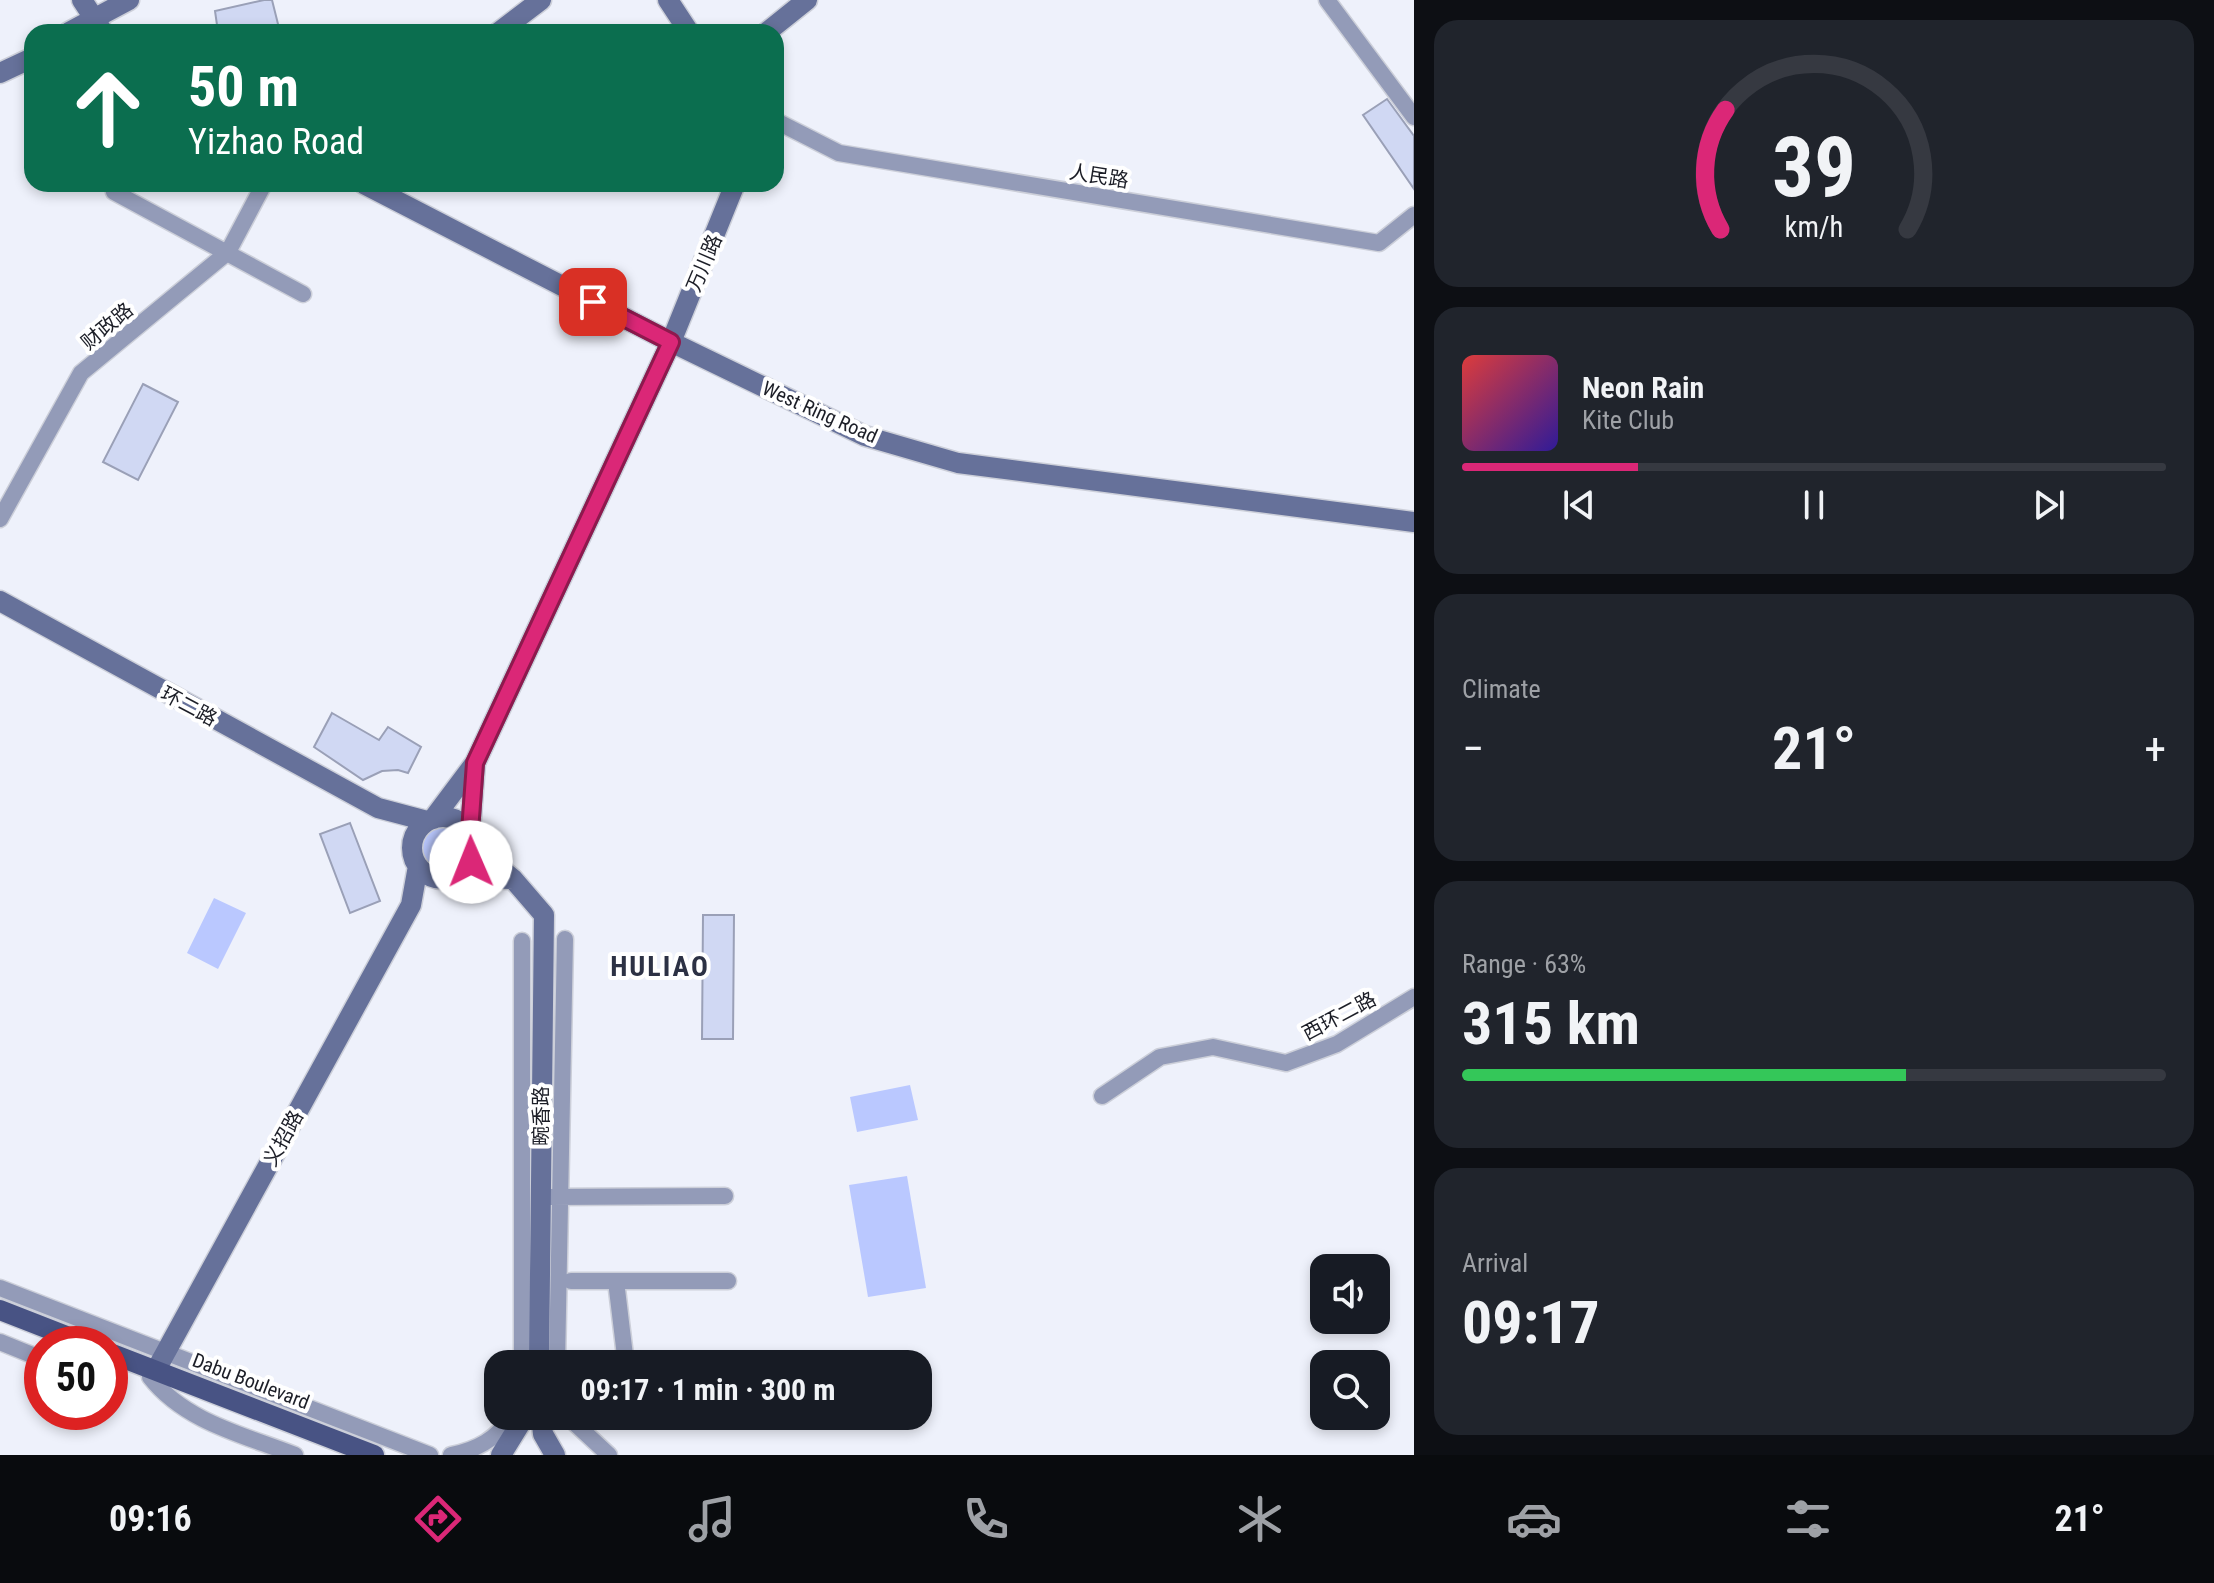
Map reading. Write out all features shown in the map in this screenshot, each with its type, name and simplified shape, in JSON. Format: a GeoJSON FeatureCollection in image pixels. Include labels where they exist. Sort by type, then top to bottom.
{"type":"FeatureCollection","features":[{"type":"Feature","properties":{"kind":"main road"},"geometry":{"type":"LineString","coordinates":[[82,0],[97,24]]}},
{"type":"Feature","properties":{"kind":"main road"},"geometry":{"type":"LineString","coordinates":[[99,24],[129,0]]}},
{"type":"Feature","properties":{"kind":"main road"},"geometry":{"type":"LineString","coordinates":[[510,24],[541,0]]}},
{"type":"Feature","properties":{"kind":"main road"},"geometry":{"type":"LineString","coordinates":[[777,24],[807,0]]}},
{"type":"Feature","properties":{"kind":"main road"},"geometry":{"type":"LineString","coordinates":[[666,2],[683,24]]}},
{"type":"Feature","properties":{"kind":"main road"},"geometry":{"type":"LineString","coordinates":[[0,71],[24,59]]}},
{"type":"Feature","properties":{"kind":"main road","name":"West Ring Road"},"geometry":{"type":"LineString","coordinates":[[380,192],[671,342],[865,436],[958,463],[1414,522]]}},
{"type":"Feature","properties":{"kind":"main road","name":"万川路"},"geometry":{"type":"LineString","coordinates":[[475,763],[671,342],[732,192]]}},
{"type":"Feature","properties":{"kind":"main road","name":"环二路"},"geometry":{"type":"LineString","coordinates":[[0,601],[378,808]]}},
{"type":"Feature","properties":{"kind":"main road"},"geometry":{"type":"LineString","coordinates":[[411,905],[416,834],[475,763]]}},
{"type":"Feature","properties":{"kind":"main road"},"geometry":{"type":"LineString","coordinates":[[411,905],[466,870],[471,862],[475,763]]}},
{"type":"Feature","properties":{"kind":"main road"},"geometry":{"type":"LineString","coordinates":[[378,808],[430,820],[448,817],[457,820],[472,839]]}},
{"type":"Feature","properties":{"kind":"main road"},"geometry":{"type":"LineString","coordinates":[[378,808],[429,876],[513,879]]}},
{"type":"Feature","properties":{"kind":"main road","name":"畹香路"},"geometry":{"type":"LineString","coordinates":[[472,839],[544,915],[550,1196],[540,1350]]}},
{"type":"Feature","properties":{"kind":"main road","name":"义招路"},"geometry":{"type":"LineString","coordinates":[[157,1367],[411,905]]}},
{"type":"Feature","properties":{"kind":"main road"},"geometry":{"type":"LineString","coordinates":[[0,1310],[41,1326]]}},
{"type":"Feature","properties":{"kind":"main road"},"geometry":{"type":"LineString","coordinates":[[0,1319],[24,1328]]}},
{"type":"Feature","properties":{"kind":"main road","name":"Dabu Boulevard"},"geometry":{"type":"LineString","coordinates":[[128,1358],[157,1367],[374,1455]]}},
{"type":"Feature","properties":{"kind":"main road","name":"Dabu Boulevard"},"geometry":{"type":"LineString","coordinates":[[128,1363],[157,1367],[352,1455]]}},
{"type":"Feature","properties":{"kind":"main road"},"geometry":{"type":"LineString","coordinates":[[501,1455],[516,1430]]}},
{"type":"Feature","properties":{"kind":"main road"},"geometry":{"type":"LineString","coordinates":[[543,1430],[555,1455]]}},
{"type":"Feature","properties":{"kind":"street"},"geometry":{"type":"LineString","coordinates":[[1327,0],[1414,117]]}},
{"type":"Feature","properties":{"kind":"street","name":"人民路"},"geometry":{"type":"LineString","coordinates":[[784,125],[839,153],[1379,243],[1414,215]]}},
{"type":"Feature","properties":{"kind":"street"},"geometry":{"type":"LineString","coordinates":[[114,192],[303,294]]}},
{"type":"Feature","properties":{"kind":"street","name":"财政路"},"geometry":{"type":"LineString","coordinates":[[0,519],[81,373],[228,252],[260,192]]}},
{"type":"Feature","properties":{"kind":"street"},"geometry":{"type":"LineString","coordinates":[[556,1350],[550,1196],[565,939]]}},
{"type":"Feature","properties":{"kind":"street"},"geometry":{"type":"LineString","coordinates":[[522,941],[522,1350]]}},
{"type":"Feature","properties":{"kind":"street","name":"西环二路"},"geometry":{"type":"LineString","coordinates":[[1102,1096],[1160,1057],[1213,1047],[1286,1063],[1337,1044],[1414,997]]}},
{"type":"Feature","properties":{"kind":"street"},"geometry":{"type":"LineString","coordinates":[[550,1196],[725,1196]]}},
{"type":"Feature","properties":{"kind":"street"},"geometry":{"type":"LineString","coordinates":[[571,1281],[728,1281]]}},
{"type":"Feature","properties":{"kind":"street"},"geometry":{"type":"LineString","coordinates":[[616,1281],[624,1350]]}},
{"type":"Feature","properties":{"kind":"street"},"geometry":{"type":"LineString","coordinates":[[0,1288],[157,1367],[430,1455]]}},
{"type":"Feature","properties":{"kind":"street"},"geometry":{"type":"LineString","coordinates":[[0,1342],[24,1352]]}},
{"type":"Feature","properties":{"kind":"street"},"geometry":{"type":"LineString","coordinates":[[157,1367],[187,1412],[295,1455]]}},
{"type":"Feature","properties":{"kind":"street"},"geometry":{"type":"LineString","coordinates":[[451,1455],[481,1446],[503,1430]]}},
{"type":"Feature","properties":{"kind":"street"},"geometry":{"type":"LineString","coordinates":[[582,1430],[609,1455]]}},
{"type":"Feature","properties":{"kind":"shaded area"},"geometry":{"type":"Polygon","coordinates":[[[443,828],[457,834],[463,848],[457,862],[443,868],[429,862],[423,848],[429,834],[443,828]]]}},
{"type":"Feature","properties":{"kind":"shaded area"},"geometry":{"type":"Polygon","coordinates":[[[214,898],[246,913],[218,969],[187,953],[214,898]]]}},
{"type":"Feature","properties":{"kind":"shaded area"},"geometry":{"type":"Polygon","coordinates":[[[910,1085],[918,1120],[857,1132],[850,1097],[910,1085]]]}},
{"type":"Feature","properties":{"kind":"shaded area"},"geometry":{"type":"Polygon","coordinates":[[[907,1176],[926,1288],[868,1297],[849,1185],[907,1176]]]}},
{"type":"Feature","properties":{"kind":"building"},"geometry":{"type":"Polygon","coordinates":[[[272,0],[278,24],[217,24],[215,11],[272,0]]]}},
{"type":"Feature","properties":{"kind":"building"},"geometry":{"type":"Polygon","coordinates":[[[1387,99],[1414,136],[1414,189],[1363,115],[1387,99]]]}},
{"type":"Feature","properties":{"kind":"building"},"geometry":{"type":"Polygon","coordinates":[[[143,384],[178,402],[138,480],[103,462],[143,384]]]}},
{"type":"Feature","properties":{"kind":"building"},"geometry":{"type":"Polygon","coordinates":[[[332,713],[379,740],[388,727],[421,747],[408,773],[382,771],[363,780],[314,747],[332,713]]]}},
{"type":"Feature","properties":{"kind":"building"},"geometry":{"type":"Polygon","coordinates":[[[350,823],[380,901],[350,913],[320,834],[350,823]]]}},
{"type":"Feature","properties":{"kind":"building"},"geometry":{"type":"Polygon","coordinates":[[[703,915],[734,915],[733,1039],[702,1039],[703,915]]]}},
{"type":"Feature","properties":{"kind":"district","name":"HULIAO"},"geometry":{"type":"Point","coordinates":[660,966]}},
{"type":"Feature","properties":{"kind":"route"},"geometry":{"type":"LineString","coordinates":[[471,862],[474,853],[470,831],[475,763],[671,342],[593,302]]}}]}
